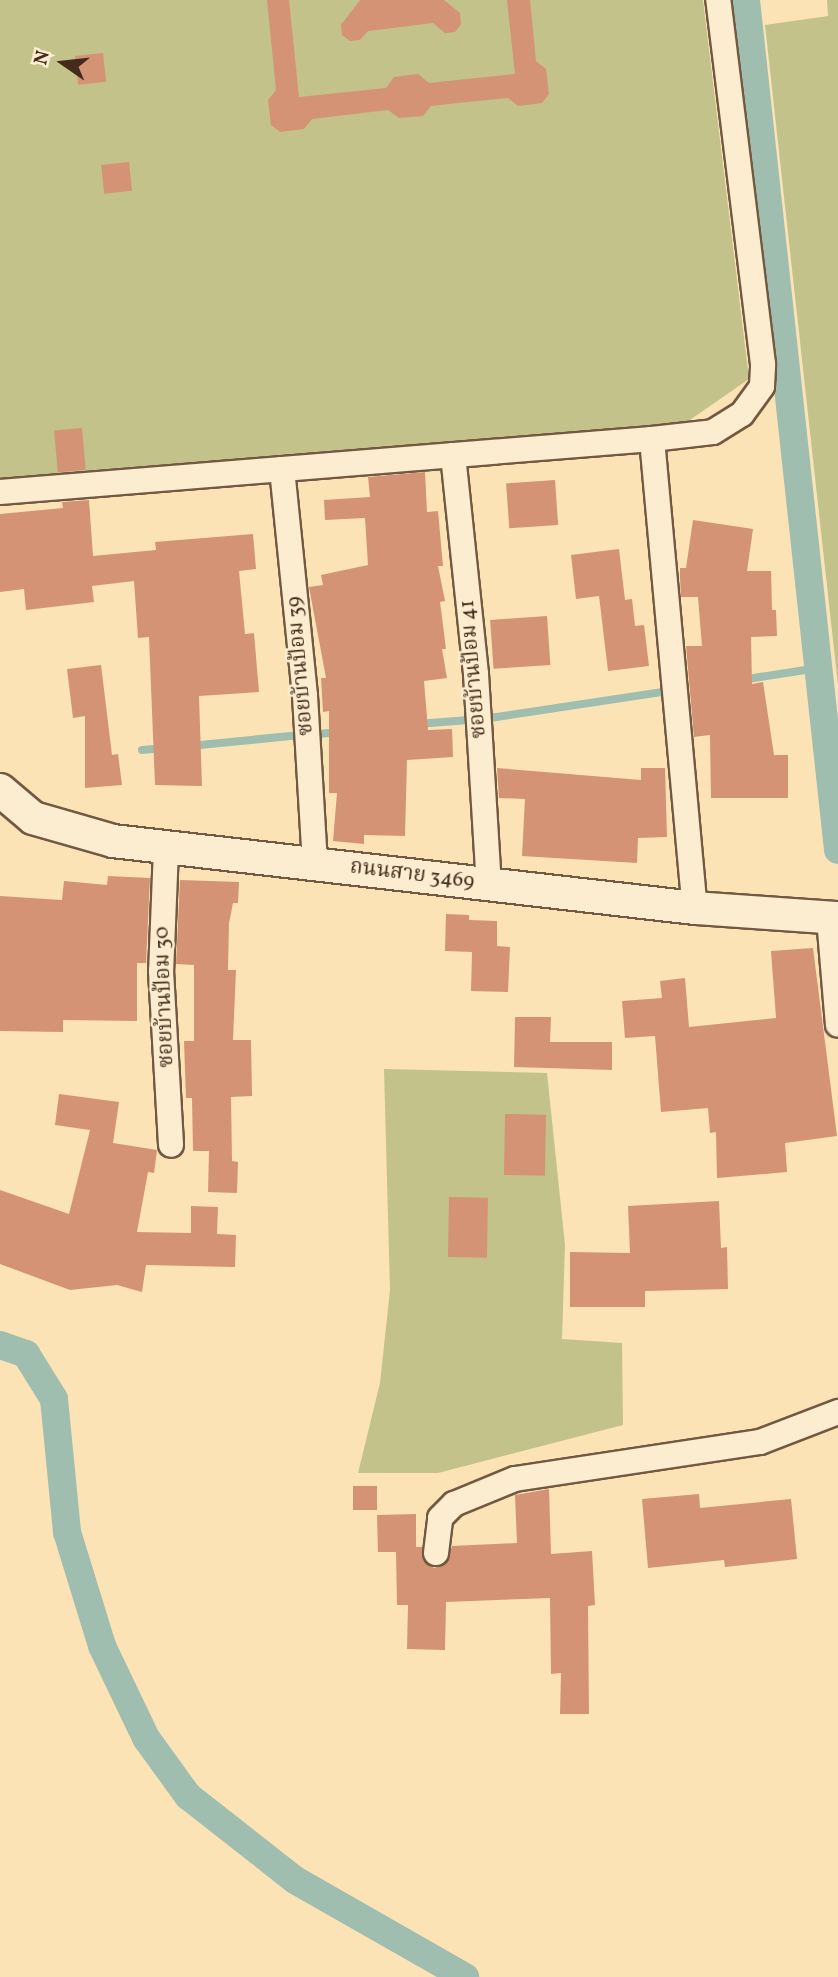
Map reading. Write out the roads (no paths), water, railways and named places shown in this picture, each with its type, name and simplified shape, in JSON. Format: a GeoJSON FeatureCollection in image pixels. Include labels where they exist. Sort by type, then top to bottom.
{"type":"FeatureCollection","features":[{"type":"Feature","properties":{"kind":"street"},"geometry":{"type":"LineString","coordinates":[[0,492],[652,439],[713,432],[741,414],[762,386],[763,364],[718,0]]}},
{"type":"Feature","properties":{"kind":"street"},"geometry":{"type":"LineString","coordinates":[[652,439],[695,908]]}},
{"type":"Feature","properties":{"kind":"street","name":"ซอยบ้านป้อม 41"},"geometry":{"type":"LineString","coordinates":[[453,455],[476,674],[489,884]]}},
{"type":"Feature","properties":{"kind":"street","name":"ซอยบ้านป้อม 39"},"geometry":{"type":"LineString","coordinates":[[282,469],[305,696],[315,864]]}},
{"type":"Feature","properties":{"kind":"street","name":"ถนนสาย 3469"},"geometry":{"type":"LineString","coordinates":[[0,790],[33,818],[113,841],[695,908],[834,918]]}},
{"type":"Feature","properties":{"kind":"street","name":"ซอยบ้านป้อม 30"},"geometry":{"type":"LineString","coordinates":[[166,849],[161,971],[171,1145]]}},
{"type":"Feature","properties":{"kind":"street"},"geometry":{"type":"LineString","coordinates":[[834,918],[838,1025]]}},
{"type":"Feature","properties":{"kind":"street"},"geometry":{"type":"LineString","coordinates":[[436,1553],[440,1518],[454,1504],[515,1479],[760,1442],[838,1412]]}},
{"type":"Feature","properties":{"kind":"waterway"},"geometry":{"type":"LineString","coordinates":[[746,0],[838,850]]}},
{"type":"Feature","properties":{"kind":"waterway"},"geometry":{"type":"LineString","coordinates":[[741,680],[818,668]]}},
{"type":"Feature","properties":{"kind":"waterway"},"geometry":{"type":"LineString","coordinates":[[490,718],[668,691]]}},
{"type":"Feature","properties":{"kind":"waterway"},"geometry":{"type":"LineString","coordinates":[[417,724],[469,720]]}},
{"type":"Feature","properties":{"kind":"waterway"},"geometry":{"type":"LineString","coordinates":[[317,734],[338,732]]}},
{"type":"Feature","properties":{"kind":"waterway"},"geometry":{"type":"LineString","coordinates":[[190,746],[300,735]]}},
{"type":"Feature","properties":{"kind":"waterway"},"geometry":{"type":"LineString","coordinates":[[142,750],[163,748]]}},
{"type":"Feature","properties":{"kind":"waterway"},"geometry":{"type":"LineString","coordinates":[[0,1345],[26,1354],[54,1399],[67,1532],[102,1646],[146,1738],[188,1796],[295,1880],[465,1977]]}}]}
